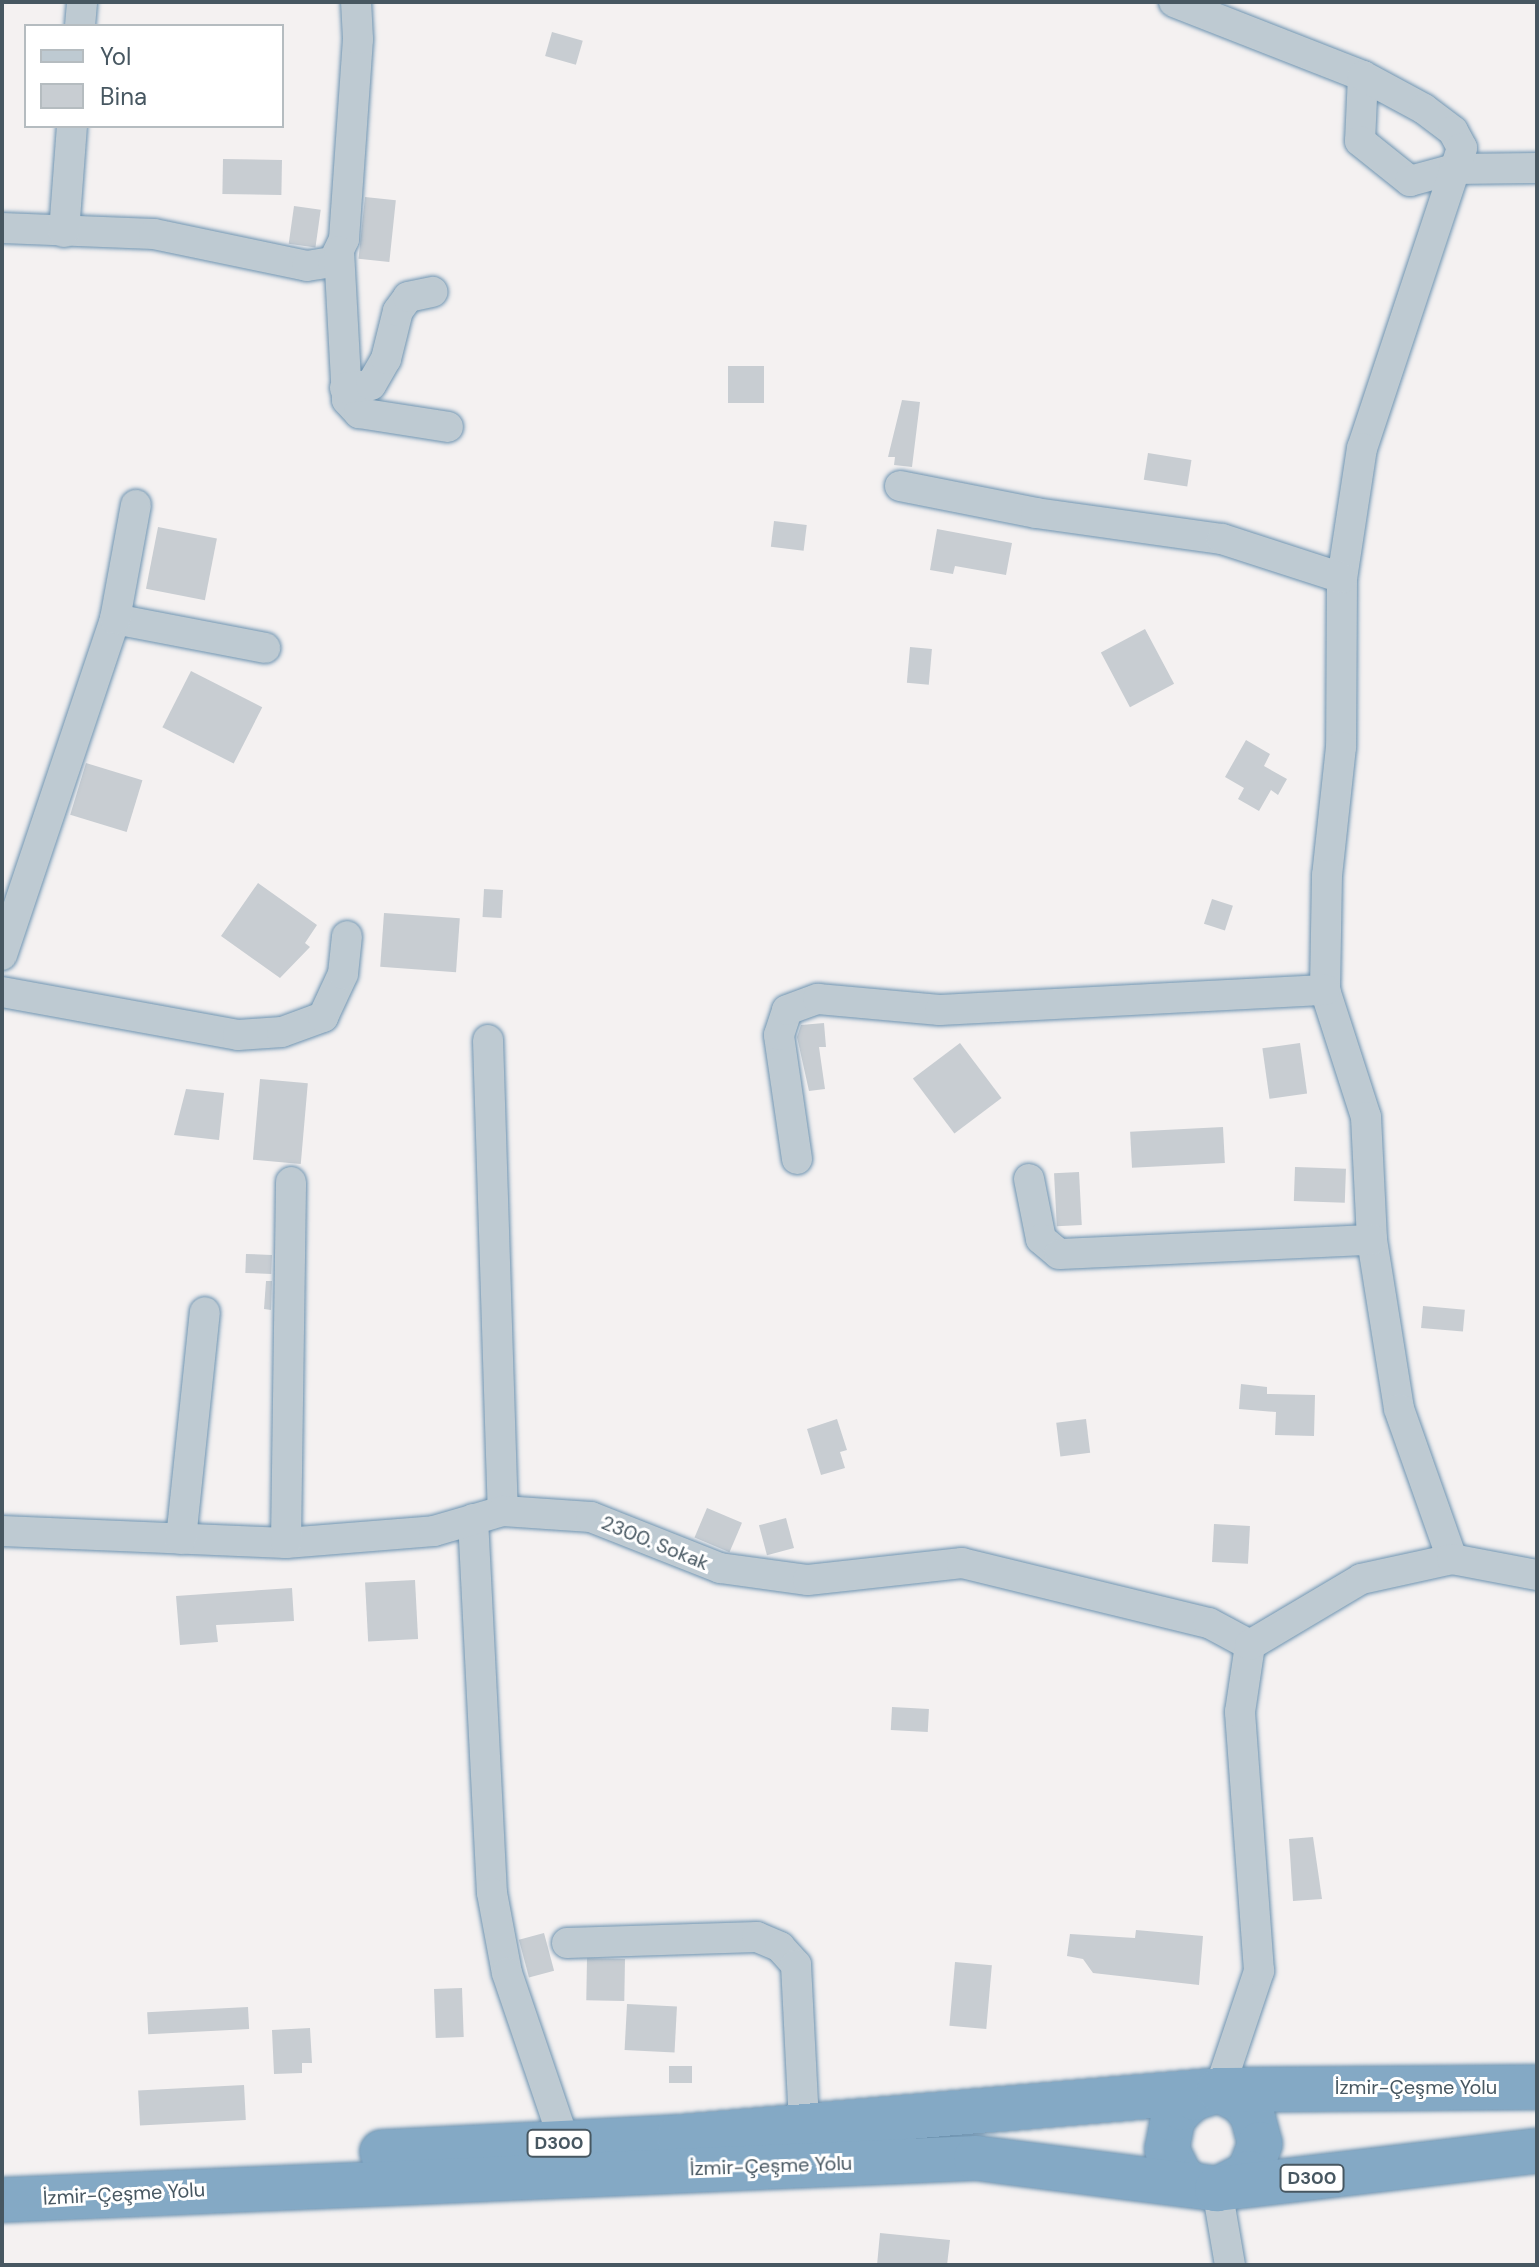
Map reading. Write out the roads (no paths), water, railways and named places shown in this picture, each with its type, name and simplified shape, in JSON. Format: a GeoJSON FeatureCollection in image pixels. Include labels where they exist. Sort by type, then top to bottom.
{"type":"FeatureCollection","features":[{"type":"Feature","properties":{"kind":"highway","name":"İzmir-Çeşme Yolu"},"geometry":{"type":"LineString","coordinates":[[2,2171],[565,2143],[1219,2090],[1537,2087]]}},
{"type":"Feature","properties":{"kind":"highway"},"geometry":{"type":"LineString","coordinates":[[1219,2090],[1241,2101],[1252,2114],[1260,2144],[1249,2173],[1217,2189],[1192,2185],[1180,2176],[1167,2149],[1173,2119],[1182,2108],[1194,2098],[1219,2090]]}},
{"type":"Feature","properties":{"kind":"highway","name":"İzmir-Çeşme Yolu"},"geometry":{"type":"LineString","coordinates":[[2,2200],[976,2158],[1217,2189],[1537,2151]]}},
{"type":"Feature","properties":{"kind":"street"},"geometry":{"type":"LineString","coordinates":[[80,24],[82,2]]}},
{"type":"Feature","properties":{"kind":"street"},"geometry":{"type":"LineString","coordinates":[[356,2],[357,54],[339,251],[347,400],[359,413],[448,427]]}},
{"type":"Feature","properties":{"kind":"street"},"geometry":{"type":"LineString","coordinates":[[1174,2],[1363,76],[1453,131],[1462,148],[1362,448],[1342,578],[1341,747],[1327,875],[1325,990],[1366,1117],[1372,1240],[1399,1409],[1452,1559]]}},
{"type":"Feature","properties":{"kind":"street"},"geometry":{"type":"LineString","coordinates":[[1363,76],[1360,141],[1410,181],[1454,169],[1537,168]]}},
{"type":"Feature","properties":{"kind":"street"},"geometry":{"type":"LineString","coordinates":[[64,232],[72,128]]}},
{"type":"Feature","properties":{"kind":"street"},"geometry":{"type":"LineString","coordinates":[[2,228],[154,234],[307,266],[333,262],[339,251]]}},
{"type":"Feature","properties":{"kind":"street"},"geometry":{"type":"LineString","coordinates":[[345,388],[371,385],[386,359],[398,311],[408,297],[432,292]]}},
{"type":"Feature","properties":{"kind":"street"},"geometry":{"type":"LineString","coordinates":[[900,486],[1222,539],[1342,578]]}},
{"type":"Feature","properties":{"kind":"street"},"geometry":{"type":"LineString","coordinates":[[2,955],[115,619],[136,505]]}},
{"type":"Feature","properties":{"kind":"street"},"geometry":{"type":"LineString","coordinates":[[115,619],[265,648]]}},
{"type":"Feature","properties":{"kind":"street"},"geometry":{"type":"LineString","coordinates":[[2,992],[238,1035],[282,1032],[323,1017],[343,974],[347,936]]}},
{"type":"Feature","properties":{"kind":"street"},"geometry":{"type":"LineString","coordinates":[[797,1159],[779,1035],[787,1010],[818,999],[940,1010],[1325,990]]}},
{"type":"Feature","properties":{"kind":"street"},"geometry":{"type":"LineString","coordinates":[[488,1040],[503,1511]]}},
{"type":"Feature","properties":{"kind":"street"},"geometry":{"type":"LineString","coordinates":[[1029,1179],[1041,1239],[1059,1254],[1372,1240]]}},
{"type":"Feature","properties":{"kind":"street"},"geometry":{"type":"LineString","coordinates":[[286,1543],[291,1182]]}},
{"type":"Feature","properties":{"kind":"street"},"geometry":{"type":"LineString","coordinates":[[181,1539],[205,1312]]}},
{"type":"Feature","properties":{"kind":"street","name":"2300. Sokak"},"geometry":{"type":"LineString","coordinates":[[2,1531],[286,1543],[434,1531],[503,1511],[591,1517],[720,1568],[808,1580],[962,1563],[1209,1623],[1250,1645]]}},
{"type":"Feature","properties":{"kind":"street"},"geometry":{"type":"LineString","coordinates":[[473,1519],[492,1893],[507,1973],[565,2143]]}},
{"type":"Feature","properties":{"kind":"street"},"geometry":{"type":"LineString","coordinates":[[1219,2090],[1259,1971],[1240,1712],[1250,1645],[1361,1579],[1452,1559],[1537,1575]]}},
{"type":"Feature","properties":{"kind":"street"},"geometry":{"type":"LineString","coordinates":[[567,1943],[757,1937],[780,1947],[796,1965],[804,2124]]}},
{"type":"Feature","properties":{"kind":"street"},"geometry":{"type":"LineString","coordinates":[[1217,2189],[1230,2265]]}}]}
